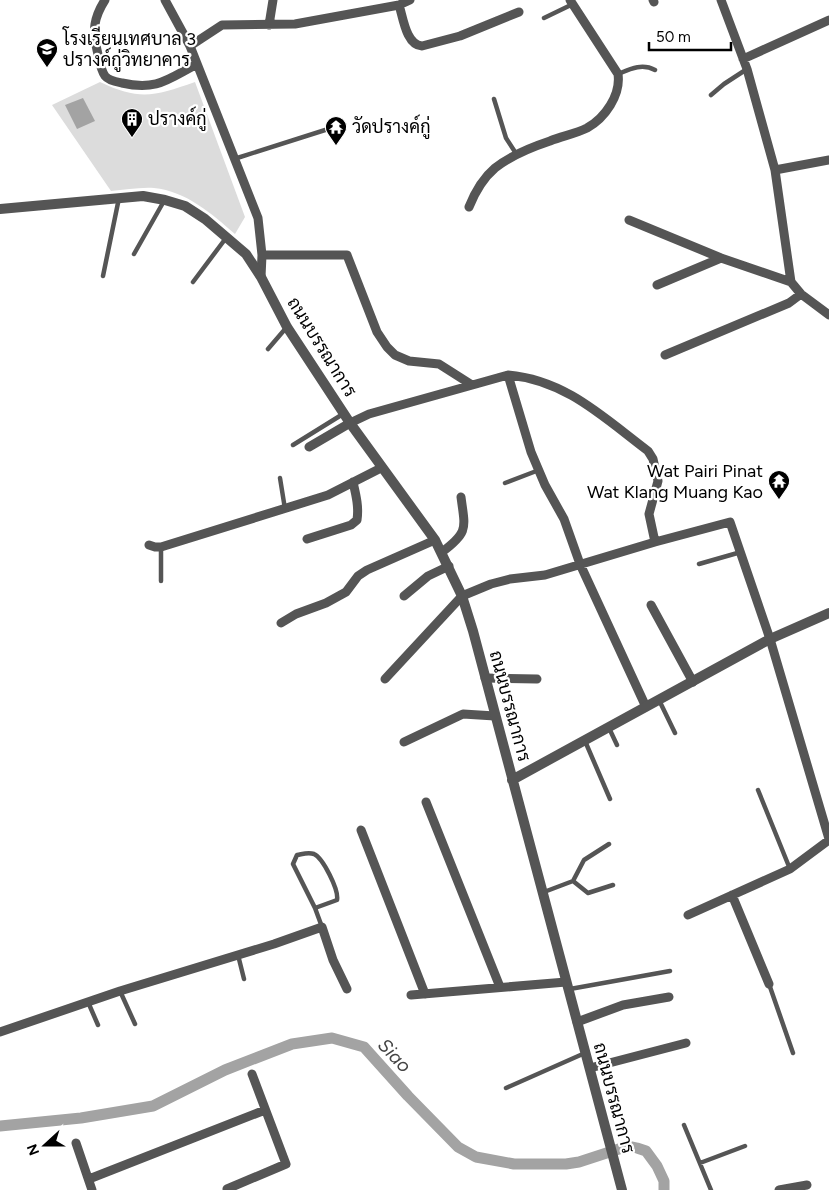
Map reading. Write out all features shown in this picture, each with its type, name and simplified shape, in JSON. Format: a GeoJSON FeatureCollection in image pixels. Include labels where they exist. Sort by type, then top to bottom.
{"type":"FeatureCollection","features":[{"type":"Feature","properties":{"kind":"street"},"geometry":{"type":"LineString","coordinates":[[105,0],[95,18],[93,28],[95,46],[102,70],[109,79],[119,83],[147,87],[160,83],[197,64]]}},
{"type":"Feature","properties":{"kind":"street"},"geometry":{"type":"LineString","coordinates":[[165,0],[190,46],[258,218],[262,255],[262,278]]}},
{"type":"Feature","properties":{"kind":"street"},"geometry":{"type":"LineString","coordinates":[[190,46],[222,25],[295,24],[399,4],[410,0]]}},
{"type":"Feature","properties":{"kind":"street"},"geometry":{"type":"LineString","coordinates":[[721,0],[747,69],[775,170],[791,282]]}},
{"type":"Feature","properties":{"kind":"street"},"geometry":{"type":"LineString","coordinates":[[269,25],[272,1]]}},
{"type":"Feature","properties":{"kind":"street"},"geometry":{"type":"LineString","coordinates":[[469,207],[484,178],[496,167],[517,155],[587,128],[601,117],[614,100],[618,88],[618,74],[572,2]]}},
{"type":"Feature","properties":{"kind":"street"},"geometry":{"type":"LineString","coordinates":[[399,4],[406,30],[417,46],[460,36],[519,12]]}},
{"type":"Feature","properties":{"kind":"street"},"geometry":{"type":"LineString","coordinates":[[743,59],[829,20]]}},
{"type":"Feature","properties":{"kind":"street"},"geometry":{"type":"LineString","coordinates":[[775,170],[829,160]]}},
{"type":"Feature","properties":{"kind":"street","name":"ถนนบรรณาการ"},"geometry":{"type":"LineString","coordinates":[[0,209],[143,196],[185,206],[205,219],[246,254],[262,278],[288,327],[350,423],[435,540],[462,596],[622,1190]]}},
{"type":"Feature","properties":{"kind":"street"},"geometry":{"type":"LineString","coordinates":[[629,220],[721,258],[791,282],[802,294],[829,315]]}},
{"type":"Feature","properties":{"kind":"street"},"geometry":{"type":"LineString","coordinates":[[262,255],[347,255],[377,332],[387,347],[395,355],[409,362],[439,364],[472,384]]}},
{"type":"Feature","properties":{"kind":"street"},"geometry":{"type":"LineString","coordinates":[[657,285],[721,258]]}},
{"type":"Feature","properties":{"kind":"street"},"geometry":{"type":"LineString","coordinates":[[664,355],[789,303],[802,294]]}},
{"type":"Feature","properties":{"kind":"street"},"geometry":{"type":"LineString","coordinates":[[508,375],[524,430],[539,470],[564,519],[580,564],[646,707]]}},
{"type":"Feature","properties":{"kind":"street"},"geometry":{"type":"LineString","coordinates":[[309,447],[369,414],[508,375],[527,377],[570,393],[648,451],[653,459],[658,482],[649,514],[655,542]]}},
{"type":"Feature","properties":{"kind":"street"},"geometry":{"type":"LineString","coordinates":[[148,545],[155,548],[161,547],[328,495],[381,468]]}},
{"type":"Feature","properties":{"kind":"street"},"geometry":{"type":"LineString","coordinates":[[307,539],[351,525],[357,520],[357,497],[353,482]]}},
{"type":"Feature","properties":{"kind":"street"},"geometry":{"type":"LineString","coordinates":[[442,552],[463,533],[464,521],[461,497]]}},
{"type":"Feature","properties":{"kind":"street"},"geometry":{"type":"LineString","coordinates":[[385,679],[462,596],[491,584],[510,579],[545,575],[730,522],[770,639],[829,839],[790,870],[688,915]]}},
{"type":"Feature","properties":{"kind":"street"},"geometry":{"type":"LineString","coordinates":[[281,624],[296,614],[326,603],[346,592],[358,576],[367,570],[435,540]]}},
{"type":"Feature","properties":{"kind":"street"},"geometry":{"type":"LineString","coordinates":[[404,596],[428,576],[449,566]]}},
{"type":"Feature","properties":{"kind":"street"},"geometry":{"type":"LineString","coordinates":[[652,605],[693,682]]}},
{"type":"Feature","properties":{"kind":"street"},"geometry":{"type":"LineString","coordinates":[[512,780],[770,639],[829,613]]}},
{"type":"Feature","properties":{"kind":"street"},"geometry":{"type":"LineString","coordinates":[[485,678],[537,679]]}},
{"type":"Feature","properties":{"kind":"street"},"geometry":{"type":"LineString","coordinates":[[404,742],[463,714],[495,716]]}},
{"type":"Feature","properties":{"kind":"street"},"geometry":{"type":"LineString","coordinates":[[426,802],[500,987]]}},
{"type":"Feature","properties":{"kind":"street"},"geometry":{"type":"LineString","coordinates":[[361,830],[425,994]]}},
{"type":"Feature","properties":{"kind":"street"},"geometry":{"type":"LineString","coordinates":[[732,895],[769,984]]}},
{"type":"Feature","properties":{"kind":"street"},"geometry":{"type":"LineString","coordinates":[[0,1032],[120,991],[274,944],[322,927],[333,960],[347,989]]}},
{"type":"Feature","properties":{"kind":"street"},"geometry":{"type":"LineString","coordinates":[[410,995],[500,987],[567,986]]}},
{"type":"Feature","properties":{"kind":"street"},"geometry":{"type":"LineString","coordinates":[[577,1022],[623,1005],[669,997]]}},
{"type":"Feature","properties":{"kind":"street"},"geometry":{"type":"LineString","coordinates":[[590,1068],[686,1043]]}},
{"type":"Feature","properties":{"kind":"street"},"geometry":{"type":"LineString","coordinates":[[227,1189],[286,1164],[252,1074]]}},
{"type":"Feature","properties":{"kind":"street"},"geometry":{"type":"LineString","coordinates":[[89,1179],[265,1110]]}},
{"type":"Feature","properties":{"kind":"street"},"geometry":{"type":"LineString","coordinates":[[76,1143],[92,1190]]}},
{"type":"Feature","properties":{"kind":"street"},"geometry":{"type":"LineString","coordinates":[[780,1190],[807,1186]]}},
{"type":"Feature","properties":{"kind":"lane"},"geometry":{"type":"LineString","coordinates":[[544,18],[572,2]]}},
{"type":"Feature","properties":{"kind":"lane"},"geometry":{"type":"LineString","coordinates":[[618,74],[642,66],[655,70]]}},
{"type":"Feature","properties":{"kind":"lane"},"geometry":{"type":"LineString","coordinates":[[711,95],[747,69]]}},
{"type":"Feature","properties":{"kind":"lane"},"geometry":{"type":"LineString","coordinates":[[494,99],[506,138],[517,155]]}},
{"type":"Feature","properties":{"kind":"lane"},"geometry":{"type":"LineString","coordinates":[[234,159],[344,124]]}},
{"type":"Feature","properties":{"kind":"lane"},"geometry":{"type":"LineString","coordinates":[[103,276],[118,198]]}},
{"type":"Feature","properties":{"kind":"lane"},"geometry":{"type":"LineString","coordinates":[[134,254],[165,200]]}},
{"type":"Feature","properties":{"kind":"lane"},"geometry":{"type":"LineString","coordinates":[[193,282],[227,237]]}},
{"type":"Feature","properties":{"kind":"lane"},"geometry":{"type":"LineString","coordinates":[[268,349],[288,327]]}},
{"type":"Feature","properties":{"kind":"lane"},"geometry":{"type":"LineString","coordinates":[[293,445],[344,413]]}},
{"type":"Feature","properties":{"kind":"lane"},"geometry":{"type":"LineString","coordinates":[[505,483],[539,470]]}},
{"type":"Feature","properties":{"kind":"lane"},"geometry":{"type":"LineString","coordinates":[[280,478],[285,508]]}},
{"type":"Feature","properties":{"kind":"lane"},"geometry":{"type":"LineString","coordinates":[[161,547],[161,581]]}},
{"type":"Feature","properties":{"kind":"lane"},"geometry":{"type":"LineString","coordinates":[[699,564],[741,552]]}},
{"type":"Feature","properties":{"kind":"lane"},"geometry":{"type":"LineString","coordinates":[[659,700],[676,733]]}},
{"type":"Feature","properties":{"kind":"lane"},"geometry":{"type":"LineString","coordinates":[[609,728],[617,745]]}},
{"type":"Feature","properties":{"kind":"lane"},"geometry":{"type":"LineString","coordinates":[[585,741],[610,799]]}},
{"type":"Feature","properties":{"kind":"lane"},"geometry":{"type":"LineString","coordinates":[[758,790],[790,870]]}},
{"type":"Feature","properties":{"kind":"lane"},"geometry":{"type":"LineString","coordinates":[[542,893],[573,881],[584,860],[609,844]]}},
{"type":"Feature","properties":{"kind":"lane"},"geometry":{"type":"LineString","coordinates":[[315,908],[337,900],[337,890],[320,858],[313,854],[297,855],[293,864],[315,908],[322,927]]}},
{"type":"Feature","properties":{"kind":"lane"},"geometry":{"type":"LineString","coordinates":[[573,881],[588,894],[613,885]]}},
{"type":"Feature","properties":{"kind":"lane"},"geometry":{"type":"LineString","coordinates":[[238,955],[244,980]]}},
{"type":"Feature","properties":{"kind":"lane"},"geometry":{"type":"LineString","coordinates":[[567,986],[670,971]]}},
{"type":"Feature","properties":{"kind":"lane"},"geometry":{"type":"LineString","coordinates":[[769,984],[793,1053]]}},
{"type":"Feature","properties":{"kind":"lane"},"geometry":{"type":"LineString","coordinates":[[120,991],[135,1024]]}},
{"type":"Feature","properties":{"kind":"lane"},"geometry":{"type":"LineString","coordinates":[[88,1002],[98,1025]]}},
{"type":"Feature","properties":{"kind":"lane"},"geometry":{"type":"LineString","coordinates":[[506,1088],[585,1053]]}},
{"type":"Feature","properties":{"kind":"lane"},"geometry":{"type":"LineString","coordinates":[[684,1125],[710,1190]]}},
{"type":"Feature","properties":{"kind":"lane"},"geometry":{"type":"LineString","coordinates":[[700,1163],[746,1146]]}},
{"type":"Feature","properties":{"kind":"shaded area"},"geometry":{"type":"Polygon","coordinates":[[[100,82],[126,92],[148,94],[169,91],[195,82],[245,217],[235,234],[208,211],[188,199],[166,190],[138,188],[111,191],[52,105],[100,82]]]}},
{"type":"Feature","properties":{"kind":"shaded area"},"geometry":{"type":"Polygon","coordinates":[[[83,98],[95,121],[77,129],[65,105],[83,98]]]}},
{"type":"Feature","properties":{"kind":"waterway","name":"Siao"},"geometry":{"type":"LineString","coordinates":[[0,1126],[81,1118],[153,1106],[225,1070],[292,1044],[332,1038],[364,1047],[408,1096],[458,1147],[476,1157],[514,1164],[566,1164],[579,1162],[628,1146],[646,1151],[657,1166],[664,1181],[664,1190]]}},
{"type":"Feature","properties":{"kind":"place","name":"โรงเรียนเทศบาล 3 ปรางค์กู่วิทยาคาร"},"geometry":{"type":"Point","coordinates":[47,68]}},
{"type":"Feature","properties":{"kind":"place","name":"ปรางค์กู่"},"geometry":{"type":"Point","coordinates":[132,138]}},
{"type":"Feature","properties":{"kind":"place","name":"วัดปรางค์กู่"},"geometry":{"type":"Point","coordinates":[336,146]}},
{"type":"Feature","properties":{"kind":"place","name":"Wat Pairi Pinat Wat Klang Muang Kao"},"geometry":{"type":"Point","coordinates":[779,500]}}]}
